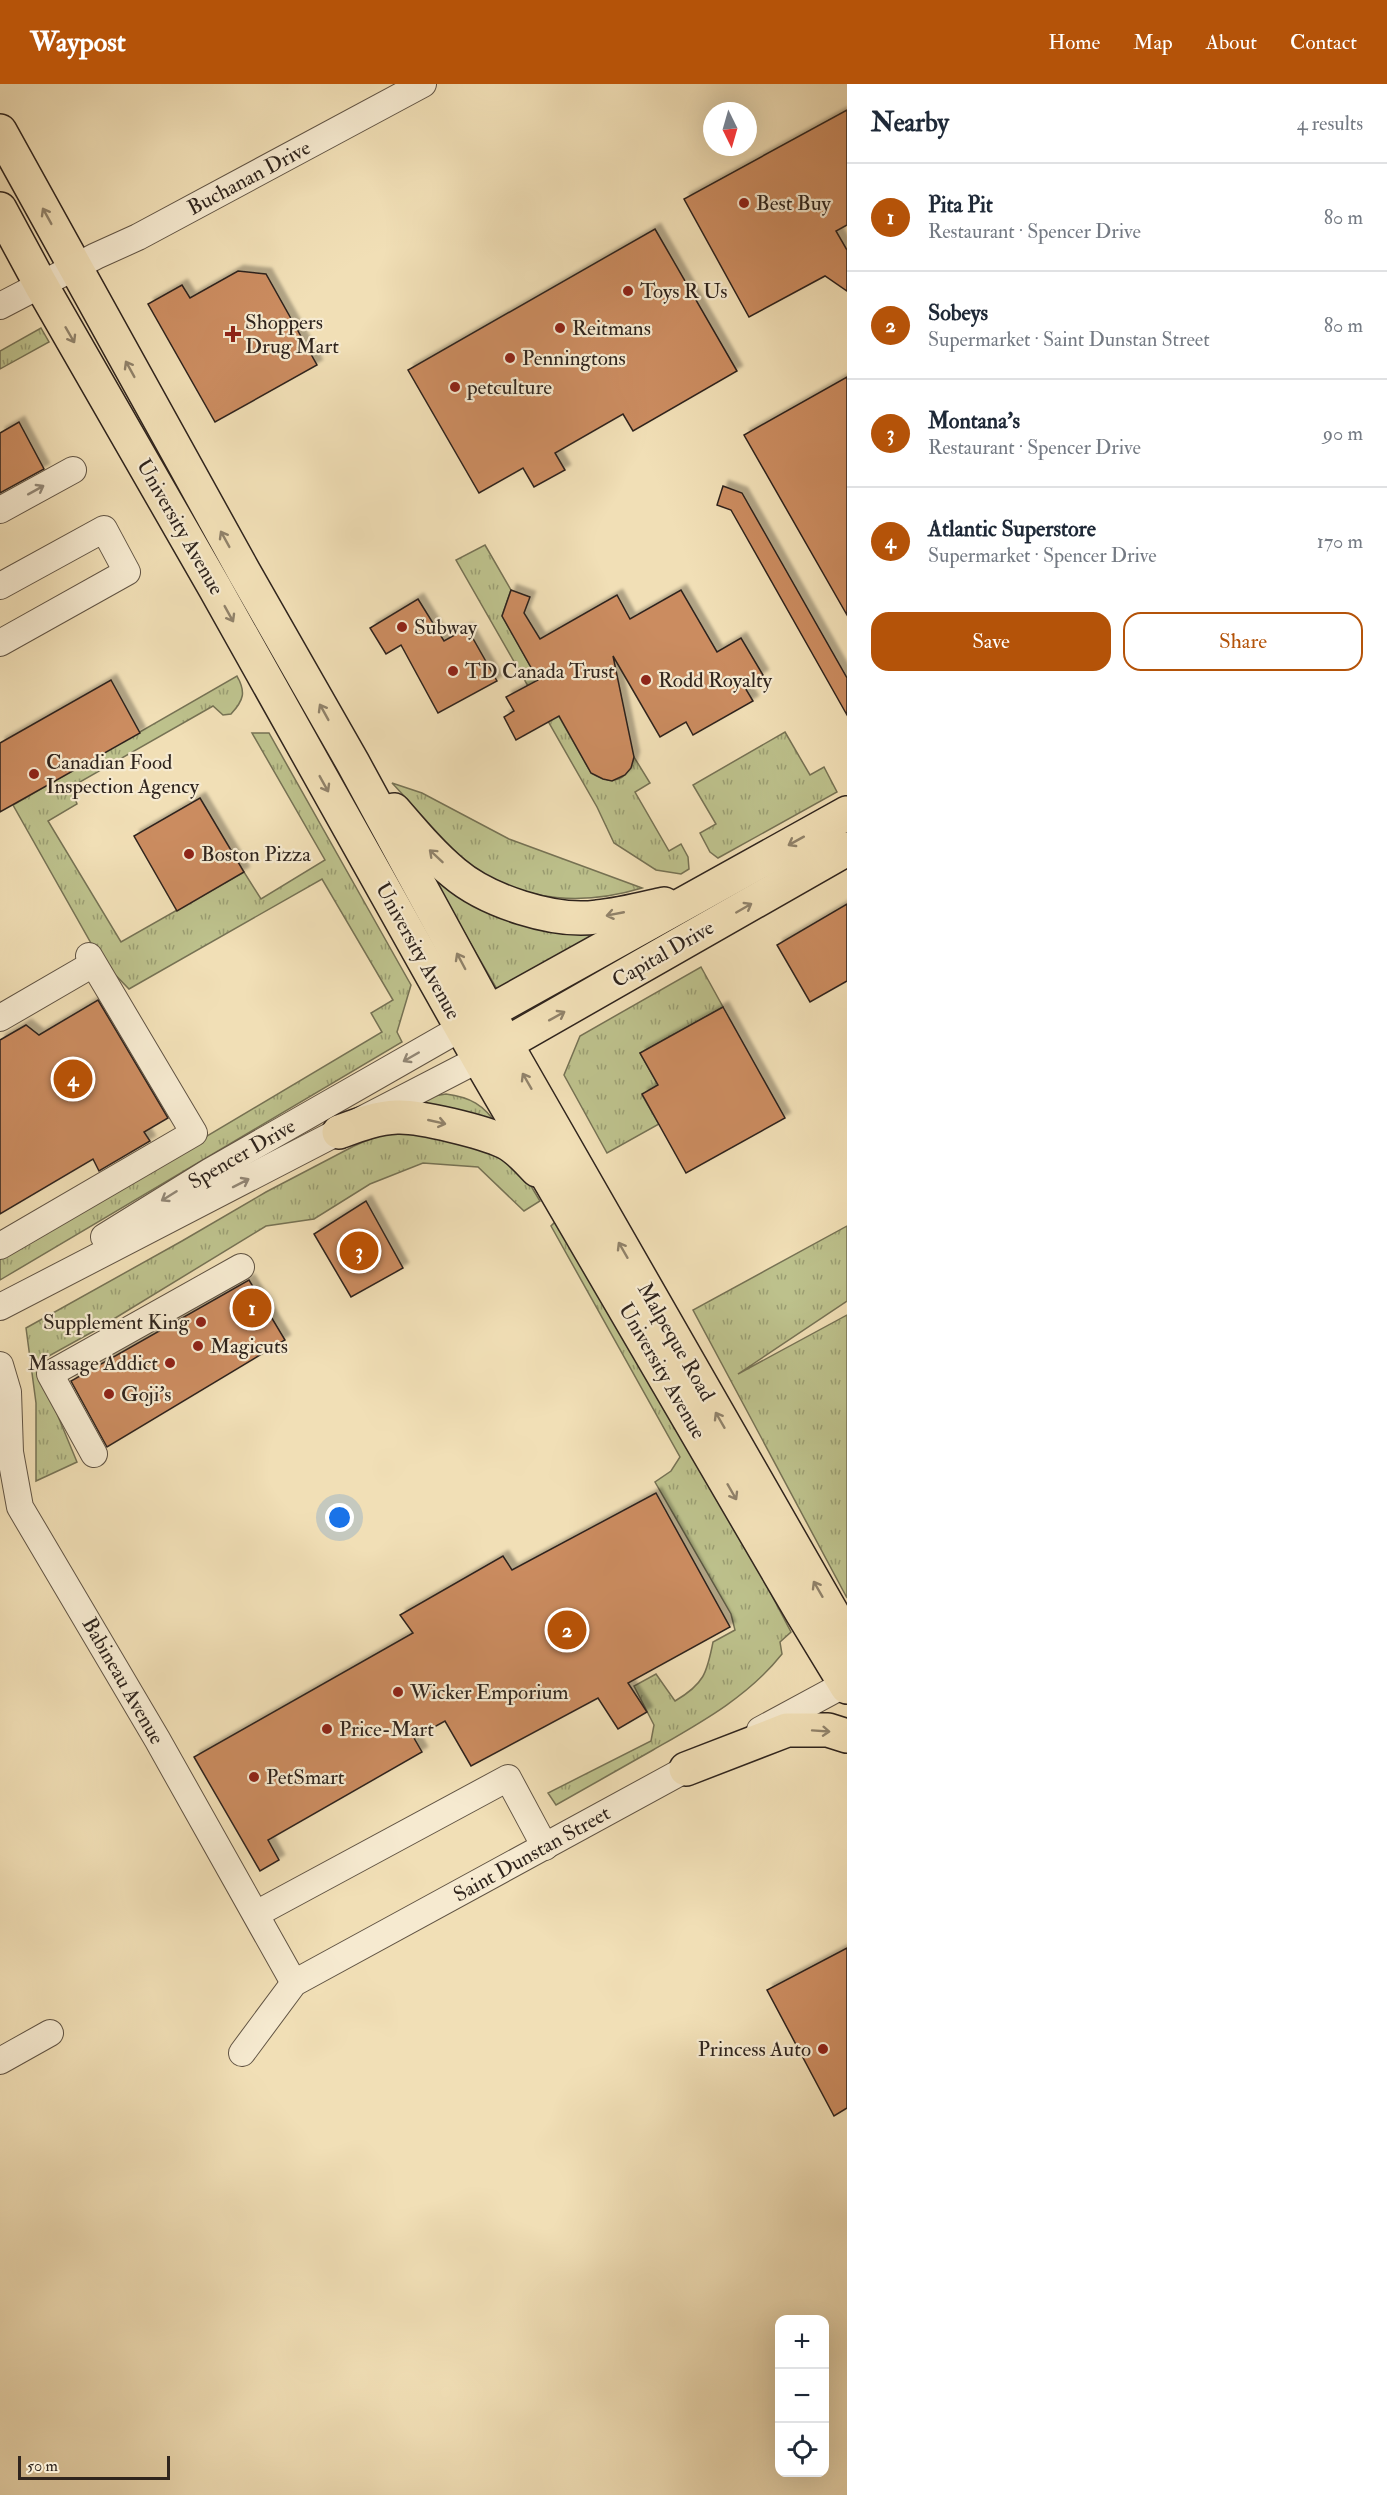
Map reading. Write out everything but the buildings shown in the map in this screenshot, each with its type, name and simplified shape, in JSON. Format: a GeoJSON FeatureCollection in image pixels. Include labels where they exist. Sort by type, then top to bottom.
{"type":"FeatureCollection","features":[{"type":"Feature","properties":{"kind":"main road","name":"University Avenue"},"geometry":{"type":"LineString","coordinates":[[0,132],[74,268],[353,763],[475,1020]]}},
{"type":"Feature","properties":{"kind":"main road","name":"University Avenue"},"geometry":{"type":"LineString","coordinates":[[0,209],[41,285],[215,588],[475,1020],[587,1241],[802,1613],[847,1685]]}},
{"type":"Feature","properties":{"kind":"main road"},"geometry":{"type":"LineString","coordinates":[[353,763],[433,853],[456,875],[491,896],[539,912],[574,918],[595,918],[693,899]]}},
{"type":"Feature","properties":{"kind":"main road","name":"Capital Drive"},"geometry":{"type":"LineString","coordinates":[[475,1020],[847,813]]}},
{"type":"Feature","properties":{"kind":"main road","name":"Capital Drive"},"geometry":{"type":"LineString","coordinates":[[492,1051],[847,849]]}},
{"type":"Feature","properties":{"kind":"main road","name":"Malpeque Road"},"geometry":{"type":"LineString","coordinates":[[492,1051],[847,1639]]}},
{"type":"Feature","properties":{"kind":"main road"},"geometry":{"type":"LineString","coordinates":[[339,1132],[371,1120],[399,1117],[433,1120],[506,1143],[527,1159],[545,1180],[587,1241]]}},
{"type":"Feature","properties":{"kind":"main road"},"geometry":{"type":"LineString","coordinates":[[686,1769],[787,1730],[828,1730],[847,1736]]}},
{"type":"Feature","properties":{"kind":"street","name":"Buchanan Drive"},"geometry":{"type":"LineString","coordinates":[[0,306],[138,237],[423,84]]}},
{"type":"Feature","properties":{"kind":"street"},"geometry":{"type":"LineString","coordinates":[[0,510],[73,470]]}},
{"type":"Feature","properties":{"kind":"street"},"geometry":{"type":"LineString","coordinates":[[0,586],[104,529],[127,572],[0,643]]}},
{"type":"Feature","properties":{"kind":"street"},"geometry":{"type":"LineString","coordinates":[[0,1018],[91,960],[194,1133],[0,1246]]}},
{"type":"Feature","properties":{"kind":"street","name":"Spencer Drive"},"geometry":{"type":"LineString","coordinates":[[1,1306],[99,1239],[209,1172],[475,1020]]}},
{"type":"Feature","properties":{"kind":"street","name":"Spencer Drive"},"geometry":{"type":"LineString","coordinates":[[1,1306],[492,1051]]}},
{"type":"Feature","properties":{"kind":"street"},"geometry":{"type":"LineString","coordinates":[[94,1454],[50,1374],[241,1267]]}},
{"type":"Feature","properties":{"kind":"street","name":"Babineau Avenue"},"geometry":{"type":"LineString","coordinates":[[0,1365],[8,1392],[10,1452],[20,1507],[157,1739],[294,1983]]}},
{"type":"Feature","properties":{"kind":"street","name":"Saint Dunstan Street"},"geometry":{"type":"LineString","coordinates":[[242,2054],[294,1983],[686,1769],[847,1685]]}},
{"type":"Feature","properties":{"kind":"street"},"geometry":{"type":"LineString","coordinates":[[256,1914],[508,1778],[545,1847]]}},
{"type":"Feature","properties":{"kind":"street"},"geometry":{"type":"LineString","coordinates":[[0,2061],[50,2033]]}},
{"type":"Feature","properties":{"kind":"green space"},"geometry":{"type":"Polygon","coordinates":[[[41,328],[49,342],[0,369],[0,351],[41,328]]]}},
{"type":"Feature","properties":{"kind":"green space"},"geometry":{"type":"Polygon","coordinates":[[[485,545],[511,590],[502,616],[591,773],[606,779],[618,779],[627,772],[634,757],[650,783],[635,792],[669,851],[681,844],[688,857],[689,869],[681,874],[656,870],[614,843],[597,807],[456,560],[485,545]]]}},
{"type":"Feature","properties":{"kind":"green space"},"geometry":{"type":"Polygon","coordinates":[[[237,676],[242,687],[242,696],[231,714],[223,715],[213,706],[71,787],[77,804],[48,821],[121,942],[244,872],[261,899],[325,860],[252,733],[269,733],[411,985],[397,1032],[402,1042],[0,1280],[0,1259],[382,1032],[371,1013],[393,1000],[322,879],[129,989],[100,959],[13,805],[237,676]]]}},
{"type":"Feature","properties":{"kind":"green space"},"geometry":{"type":"Polygon","coordinates":[[[785,732],[810,775],[824,767],[837,792],[718,858],[710,852],[700,833],[716,824],[693,785],[785,732]]]}},
{"type":"Feature","properties":{"kind":"green space"},"geometry":{"type":"Polygon","coordinates":[[[392,783],[422,793],[509,839],[642,888],[599,897],[556,898],[514,888],[494,880],[465,860],[392,783]]]}},
{"type":"Feature","properties":{"kind":"green space"},"geometry":{"type":"Polygon","coordinates":[[[428,870],[455,895],[480,908],[519,917],[610,931],[498,991],[428,870]]]}},
{"type":"Feature","properties":{"kind":"green space"},"geometry":{"type":"Polygon","coordinates":[[[701,967],[723,1007],[640,1053],[658,1085],[642,1095],[659,1124],[607,1153],[564,1075],[580,1036],[701,967]]]}},
{"type":"Feature","properties":{"kind":"green space"},"geometry":{"type":"Polygon","coordinates":[[[446,1094],[476,1103],[497,1125],[398,1111],[434,1096],[446,1094]]]}},
{"type":"Feature","properties":{"kind":"green space"},"geometry":{"type":"Polygon","coordinates":[[[399,1131],[478,1144],[519,1166],[540,1201],[524,1211],[478,1167],[423,1163],[370,1184],[314,1219],[266,1226],[94,1331],[36,1363],[77,1462],[36,1481],[36,1403],[26,1328],[266,1192],[354,1146],[379,1135],[399,1131]]]}},
{"type":"Feature","properties":{"kind":"green space"},"geometry":{"type":"Polygon","coordinates":[[[556,1221],[727,1510],[791,1632],[780,1642],[782,1654],[739,1696],[688,1730],[556,1805],[548,1793],[651,1741],[654,1725],[634,1686],[656,1674],[675,1701],[692,1689],[703,1677],[713,1642],[735,1630],[731,1614],[655,1482],[671,1471],[680,1457],[551,1226],[556,1221]]]}},
{"type":"Feature","properties":{"kind":"green space"},"geometry":{"type":"Polygon","coordinates":[[[847,1226],[847,1301],[738,1374],[847,1315],[847,1598],[693,1310],[847,1226]]]}},
{"type":"Feature","properties":{"kind":"place","name":"Best Buy"},"geometry":{"type":"Point","coordinates":[744,203]}},
{"type":"Feature","properties":{"kind":"place","name":"Toys R Us"},"geometry":{"type":"Point","coordinates":[628,291]}},
{"type":"Feature","properties":{"kind":"place","name":"Reitmans"},"geometry":{"type":"Point","coordinates":[560,328]}},
{"type":"Feature","properties":{"kind":"place","name":"Shoppers Drug Mart"},"geometry":{"type":"Point","coordinates":[233,334]}},
{"type":"Feature","properties":{"kind":"place","name":"Penningtons"},"geometry":{"type":"Point","coordinates":[510,358]}},
{"type":"Feature","properties":{"kind":"place","name":"petculture"},"geometry":{"type":"Point","coordinates":[455,387]}},
{"type":"Feature","properties":{"kind":"place","name":"Subway"},"geometry":{"type":"Point","coordinates":[402,627]}},
{"type":"Feature","properties":{"kind":"place","name":"TD Canada Trust"},"geometry":{"type":"Point","coordinates":[453,671]}},
{"type":"Feature","properties":{"kind":"place","name":"Rodd Royalty"},"geometry":{"type":"Point","coordinates":[646,680]}},
{"type":"Feature","properties":{"kind":"place","name":"Canadian Food Inspection Agency"},"geometry":{"type":"Point","coordinates":[34,774]}},
{"type":"Feature","properties":{"kind":"place","name":"Boston Pizza"},"geometry":{"type":"Point","coordinates":[189,854]}},
{"type":"Feature","properties":{"kind":"place","name":"Atlantic Superstore"},"geometry":{"type":"Point","coordinates":[73,1079]}},
{"type":"Feature","properties":{"kind":"place","name":"Montana's"},"geometry":{"type":"Point","coordinates":[359,1251]}},
{"type":"Feature","properties":{"kind":"place","name":"Pita Pit"},"geometry":{"type":"Point","coordinates":[252,1308]}},
{"type":"Feature","properties":{"kind":"place","name":"Supplement King"},"geometry":{"type":"Point","coordinates":[201,1322]}},
{"type":"Feature","properties":{"kind":"place","name":"Magicuts"},"geometry":{"type":"Point","coordinates":[198,1346]}},
{"type":"Feature","properties":{"kind":"place","name":"Massage Addict"},"geometry":{"type":"Point","coordinates":[170,1363]}},
{"type":"Feature","properties":{"kind":"place","name":"Goji's"},"geometry":{"type":"Point","coordinates":[109,1394]}},
{"type":"Feature","properties":{"kind":"place","name":"Sobeys"},"geometry":{"type":"Point","coordinates":[567,1630]}},
{"type":"Feature","properties":{"kind":"place","name":"Wicker Emporium"},"geometry":{"type":"Point","coordinates":[398,1692]}},
{"type":"Feature","properties":{"kind":"place","name":"Price-Mart"},"geometry":{"type":"Point","coordinates":[327,1729]}},
{"type":"Feature","properties":{"kind":"place","name":"PetSmart"},"geometry":{"type":"Point","coordinates":[254,1777]}},
{"type":"Feature","properties":{"kind":"place","name":"Princess Auto"},"geometry":{"type":"Point","coordinates":[823,2049]}}]}
